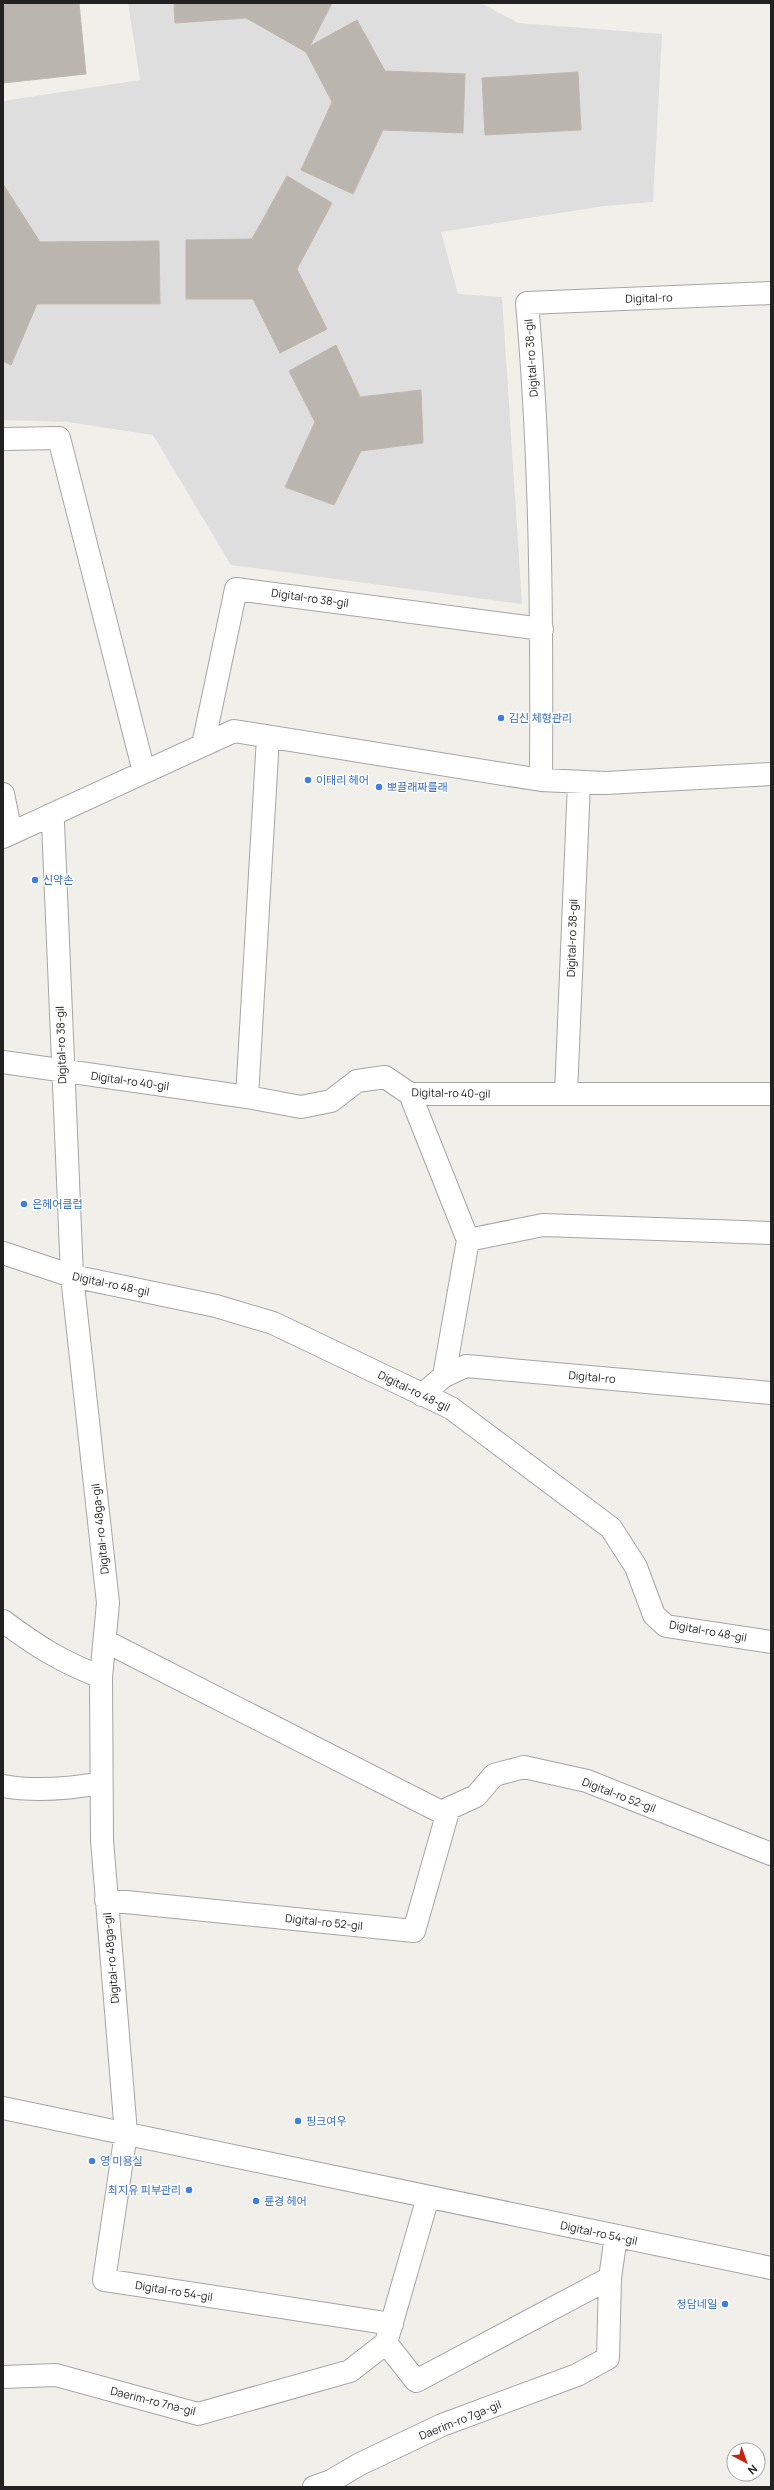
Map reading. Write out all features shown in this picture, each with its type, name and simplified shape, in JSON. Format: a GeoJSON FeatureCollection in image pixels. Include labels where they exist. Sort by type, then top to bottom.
{"type":"FeatureCollection","features":[{"type":"Feature","properties":{"kind":"street","name":"Digital-ro"},"geometry":{"type":"LineString","coordinates":[[527,303],[771,293]]}},
{"type":"Feature","properties":{"kind":"street","name":"Digital-ro 38-gil"},"geometry":{"type":"LineString","coordinates":[[527,303],[533,374],[542,629],[542,780]]}},
{"type":"Feature","properties":{"kind":"street"},"geometry":{"type":"LineString","coordinates":[[3,439],[59,438],[144,772]]}},
{"type":"Feature","properties":{"kind":"street","name":"Digital-ro 38-gil"},"geometry":{"type":"LineString","coordinates":[[203,745],[236,589],[542,629]]}},
{"type":"Feature","properties":{"kind":"street"},"geometry":{"type":"LineString","coordinates":[[3,794],[7,835],[234,731],[542,780],[606,783],[771,774]]}},
{"type":"Feature","properties":{"kind":"street"},"geometry":{"type":"LineString","coordinates":[[247,1097],[268,737]]}},
{"type":"Feature","properties":{"kind":"street","name":"Digital-ro 38-gil"},"geometry":{"type":"LineString","coordinates":[[566,1094],[579,782]]}},
{"type":"Feature","properties":{"kind":"street","name":"Digital-ro 38-gil"},"geometry":{"type":"LineString","coordinates":[[50,815],[53,822],[62,1072],[72,1276]]}},
{"type":"Feature","properties":{"kind":"street","name":"Digital-ro 40-gil"},"geometry":{"type":"LineString","coordinates":[[3,1062],[62,1072],[247,1097],[301,1107],[331,1101],[357,1081],[386,1077],[410,1094],[771,1094]]}},
{"type":"Feature","properties":{"kind":"street"},"geometry":{"type":"LineString","coordinates":[[410,1094],[468,1240],[444,1376]]}},
{"type":"Feature","properties":{"kind":"street"},"geometry":{"type":"LineString","coordinates":[[468,1240],[543,1225],[771,1232]]}},
{"type":"Feature","properties":{"kind":"street","name":"Digital-ro 48-gil"},"geometry":{"type":"LineString","coordinates":[[3,1253],[72,1276],[216,1306],[273,1323],[451,1408],[612,1528],[636,1567],[654,1615],[666,1626],[771,1642]]}},
{"type":"Feature","properties":{"kind":"street","name":"Digital-ro 48ga-gil"},"geometry":{"type":"LineString","coordinates":[[72,1276],[108,1603],[101,1677],[102,1840],[126,2133]]}},
{"type":"Feature","properties":{"kind":"street","name":"Digital-ro"},"geometry":{"type":"LineString","coordinates":[[422,1394],[444,1376],[466,1366],[771,1393]]}},
{"type":"Feature","properties":{"kind":"street"},"geometry":{"type":"LineString","coordinates":[[3,1621],[42,1650],[62,1661],[101,1677]]}},
{"type":"Feature","properties":{"kind":"street","name":"Digital-ro 52-gil"},"geometry":{"type":"LineString","coordinates":[[105,1641],[440,1812],[476,1796],[494,1775],[524,1768],[587,1781],[771,1854]]}},
{"type":"Feature","properties":{"kind":"street"},"geometry":{"type":"LineString","coordinates":[[3,1786],[24,1789],[72,1788],[102,1783]]}},
{"type":"Feature","properties":{"kind":"street","name":"Digital-ro 52-gil"},"geometry":{"type":"LineString","coordinates":[[106,1900],[414,1931],[449,1808]]}},
{"type":"Feature","properties":{"kind":"street","name":"Digital-ro 54-gil"},"geometry":{"type":"LineString","coordinates":[[3,2108],[771,2268]]}},
{"type":"Feature","properties":{"kind":"street","name":"Digital-ro 54-gil"},"geometry":{"type":"LineString","coordinates":[[126,2133],[104,2280],[389,2333]]}},
{"type":"Feature","properties":{"kind":"street"},"geometry":{"type":"LineString","coordinates":[[428,2197],[389,2333],[416,2381],[610,2278],[616,2236]]}},
{"type":"Feature","properties":{"kind":"street","name":"Daerim-ro 7ga-gil"},"geometry":{"type":"LineString","coordinates":[[314,2487],[331,2481],[360,2464],[442,2425],[577,2375],[608,2358],[610,2278]]}},
{"type":"Feature","properties":{"kind":"street","name":"Daerim-ro 7na-gil"},"geometry":{"type":"LineString","coordinates":[[3,2377],[56,2375],[198,2414],[350,2371],[389,2333]]}},
{"type":"Feature","properties":{"kind":"shaded area"},"geometry":{"type":"Polygon","coordinates":[[[128,3],[481,3],[518,23],[662,34],[653,202],[604,206],[441,232],[458,294],[502,297],[522,604],[231,565],[153,435],[68,422],[3,420],[3,101],[140,80],[128,3]]]}},
{"type":"Feature","properties":{"kind":"building"},"geometry":{"type":"Polygon","coordinates":[[[3,3],[79,3],[86,74],[3,83],[3,3]]]}},
{"type":"Feature","properties":{"kind":"building"},"geometry":{"type":"Polygon","coordinates":[[[174,3],[332,3],[310,46],[357,20],[385,71],[465,74],[463,133],[383,130],[353,194],[301,170],[332,102],[306,52],[246,18],[175,23],[174,3]]]}},
{"type":"Feature","properties":{"kind":"building"},"geometry":{"type":"Polygon","coordinates":[[[578,72],[581,130],[485,135],[482,78],[578,72]]]}},
{"type":"Feature","properties":{"kind":"building"},"geometry":{"type":"Polygon","coordinates":[[[287,176],[332,203],[297,269],[327,329],[280,353],[253,299],[186,299],[186,240],[252,239],[287,176]]]}},
{"type":"Feature","properties":{"kind":"building"},"geometry":{"type":"Polygon","coordinates":[[[3,184],[40,242],[159,241],[160,304],[37,304],[11,365],[3,361],[3,184]]]}},
{"type":"Feature","properties":{"kind":"building"},"geometry":{"type":"Polygon","coordinates":[[[336,345],[360,397],[421,390],[423,443],[361,451],[334,505],[285,487],[315,422],[289,371],[336,345]]]}},
{"type":"Feature","properties":{"kind":"place","name":"김신 체형관리"},"geometry":{"type":"Point","coordinates":[501,718]}},
{"type":"Feature","properties":{"kind":"place","name":"이태리 헤어"},"geometry":{"type":"Point","coordinates":[308,780]}},
{"type":"Feature","properties":{"kind":"place","name":"뽀끌래짜를래"},"geometry":{"type":"Point","coordinates":[379,787]}},
{"type":"Feature","properties":{"kind":"place","name":"신약손"},"geometry":{"type":"Point","coordinates":[35,880]}},
{"type":"Feature","properties":{"kind":"place","name":"은헤어클럽"},"geometry":{"type":"Point","coordinates":[24,1204]}},
{"type":"Feature","properties":{"kind":"place","name":"핑크여우"},"geometry":{"type":"Point","coordinates":[298,2121]}},
{"type":"Feature","properties":{"kind":"place","name":"영 미용실"},"geometry":{"type":"Point","coordinates":[92,2161]}},
{"type":"Feature","properties":{"kind":"place","name":"최지유 피부관리"},"geometry":{"type":"Point","coordinates":[189,2190]}},
{"type":"Feature","properties":{"kind":"place","name":"륜경 헤어"},"geometry":{"type":"Point","coordinates":[256,2201]}},
{"type":"Feature","properties":{"kind":"place","name":"청담네일"},"geometry":{"type":"Point","coordinates":[725,2304]}}]}
